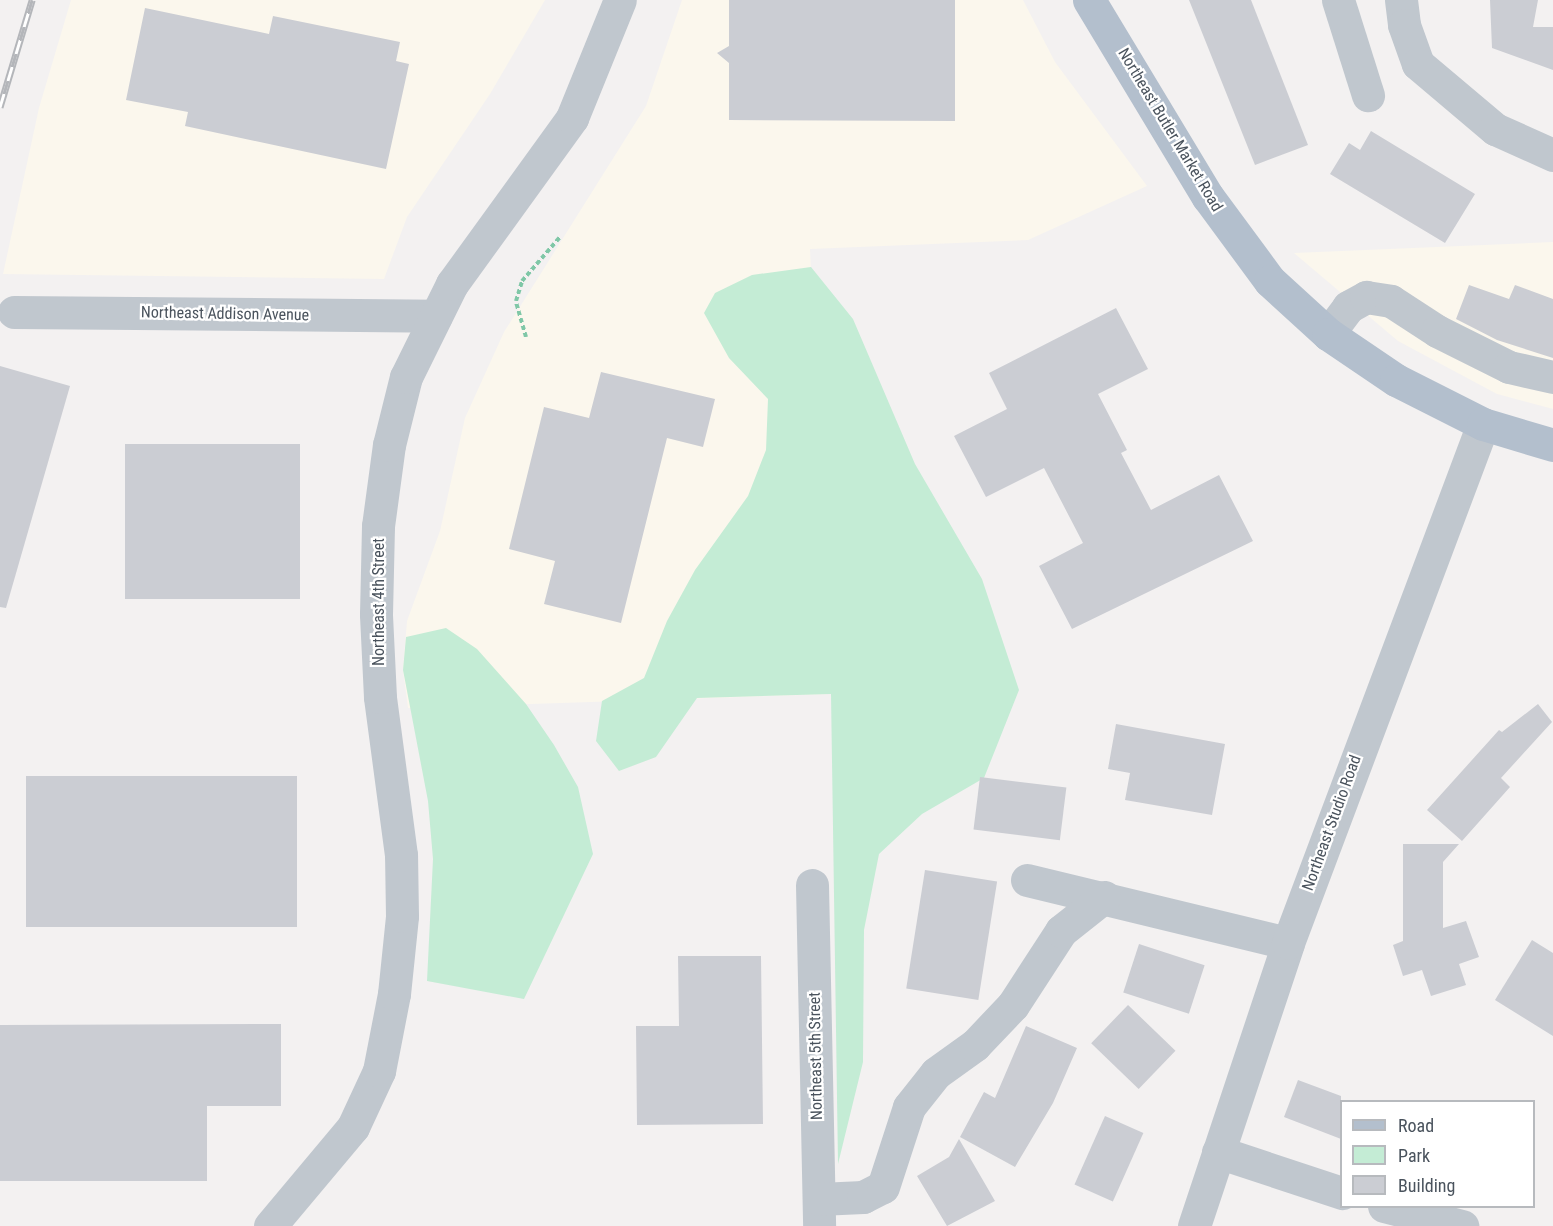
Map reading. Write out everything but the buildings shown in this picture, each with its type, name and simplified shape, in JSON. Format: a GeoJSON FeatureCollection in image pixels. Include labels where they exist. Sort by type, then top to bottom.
{"type":"FeatureCollection","features":[{"type":"Feature","properties":{"kind":"main road","name":"Northeast Butler Market Road"},"geometry":{"type":"LineString","coordinates":[[1089,0],[1208,197],[1270,281],[1328,334],[1396,380],[1483,424],[1553,445]]}},
{"type":"Feature","properties":{"kind":"street","name":"Northeast 4th Street"},"geometry":{"type":"LineString","coordinates":[[270,1226],[353,1127],[372,1090],[384,1052],[402,916],[401,855],[380,697],[376,614],[378,526],[389,445],[405,377],[452,284],[572,118],[620,0]]}},
{"type":"Feature","properties":{"kind":"street"},"geometry":{"type":"LineString","coordinates":[[1338,0],[1368,95]]}},
{"type":"Feature","properties":{"kind":"street"},"geometry":{"type":"LineString","coordinates":[[1401,0],[1404,25],[1418,64],[1495,129],[1553,155]]}},
{"type":"Feature","properties":{"kind":"street"},"geometry":{"type":"LineString","coordinates":[[1328,334],[1348,307],[1366,297],[1391,301],[1437,331],[1509,367],[1553,377]]}},
{"type":"Feature","properties":{"kind":"street","name":"Northeast Addison Avenue"},"geometry":{"type":"LineString","coordinates":[[14,312],[436,316]]}},
{"type":"Feature","properties":{"kind":"street","name":"Northeast Studio Road"},"geometry":{"type":"LineString","coordinates":[[1194,1226],[1287,943],[1483,424]]}},
{"type":"Feature","properties":{"kind":"street"},"geometry":{"type":"LineString","coordinates":[[1027,880],[1287,943]]}},
{"type":"Feature","properties":{"kind":"street","name":"Northeast 5th Street"},"geometry":{"type":"LineString","coordinates":[[812,885],[819,1212]]}},
{"type":"Feature","properties":{"kind":"street"},"geometry":{"type":"LineString","coordinates":[[819,1212],[863,1197],[883,1187],[909,1107],[936,1073],[975,1045],[1013,1005],[1061,931],[1104,897]]}},
{"type":"Feature","properties":{"kind":"street"},"geometry":{"type":"LineString","coordinates":[[1218,1152],[1340,1192]]}},
{"type":"Feature","properties":{"kind":"street"},"geometry":{"type":"LineString","coordinates":[[1392,1208],[1462,1226]]}},
{"type":"Feature","properties":{"kind":"path"},"geometry":{"type":"LineString","coordinates":[[526,337],[516,301],[522,281],[560,237]]}},
{"type":"Feature","properties":{"kind":"shaded area"},"geometry":{"type":"Polygon","coordinates":[[[71,0],[545,0],[490,94],[407,217],[384,279],[3,274],[39,108],[71,0]]]}},
{"type":"Feature","properties":{"kind":"shaded area"},"geometry":{"type":"Polygon","coordinates":[[[682,0],[1023,0],[1055,62],[1147,186],[1028,240],[810,249],[831,694],[408,708],[403,670],[407,621],[440,531],[465,418],[504,332],[646,106],[682,0]]]}},
{"type":"Feature","properties":{"kind":"shaded area"},"geometry":{"type":"Polygon","coordinates":[[[1553,242],[1553,409],[1497,394],[1398,341],[1294,253],[1553,242]]]}},
{"type":"Feature","properties":{"kind":"green space"},"geometry":{"type":"Polygon","coordinates":[[[811,267],[853,319],[915,464],[982,579],[1019,690],[984,778],[922,814],[879,854],[864,930],[863,1062],[838,1164],[831,694],[697,698],[656,757],[619,771],[596,741],[602,701],[644,678],[667,621],[695,570],[748,496],[766,450],[768,399],[729,358],[704,313],[715,293],[752,275],[811,267]]]}},
{"type":"Feature","properties":{"kind":"green space"},"geometry":{"type":"Polygon","coordinates":[[[446,628],[477,649],[526,704],[554,745],[578,787],[593,854],[524,999],[427,981],[433,859],[428,801],[403,670],[406,637],[446,628]]]}},
{"type":"Feature","properties":{"kind":"railway"},"geometry":{"type":"LineString","coordinates":[[0,107],[32,0]]}}]}
